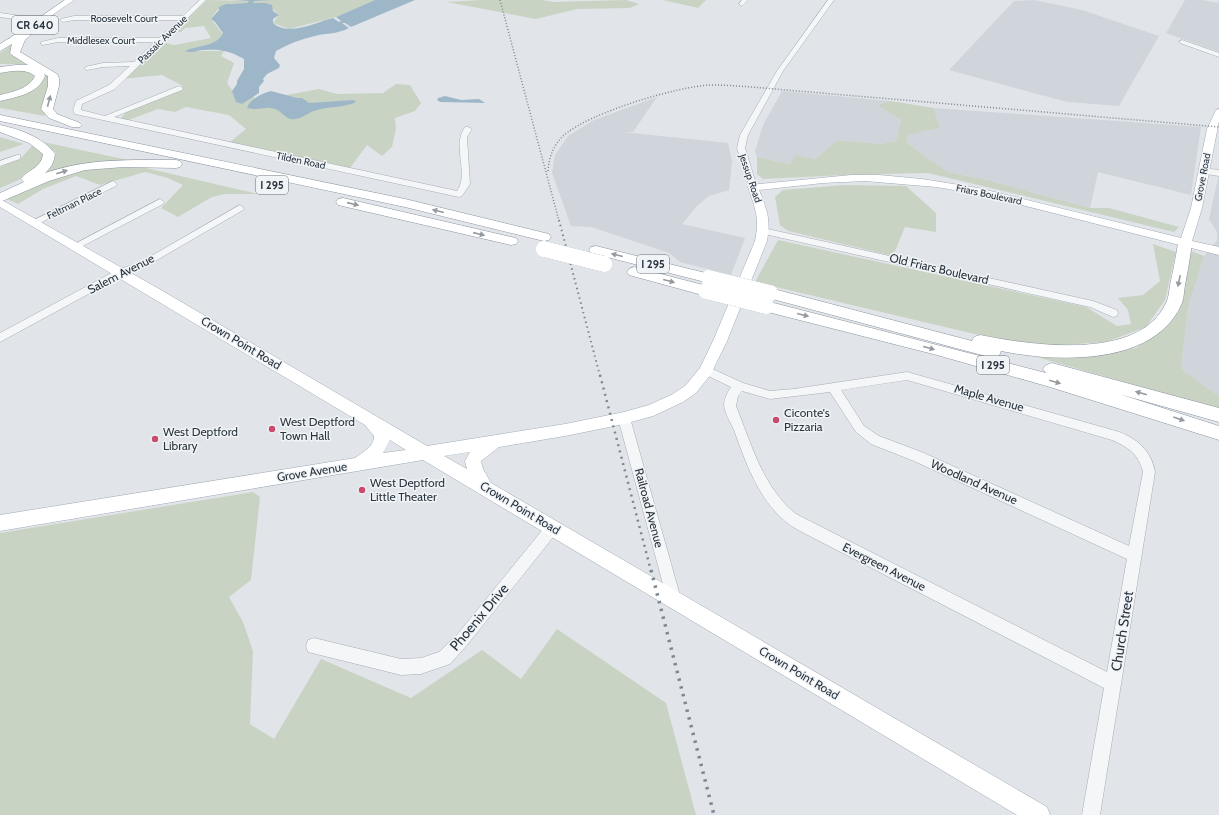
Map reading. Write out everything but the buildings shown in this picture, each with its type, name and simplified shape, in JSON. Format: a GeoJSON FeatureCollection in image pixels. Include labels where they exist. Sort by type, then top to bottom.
{"type":"FeatureCollection","features":[{"type":"Feature","properties":{"kind":"highway"},"geometry":{"type":"LineString","coordinates":[[44,18],[19,42],[15,47],[15,52],[18,56],[52,74],[55,78],[48,103],[47,109],[49,112],[61,120],[86,128]]}},
{"type":"Feature","properties":{"kind":"highway"},"geometry":{"type":"LineString","coordinates":[[0,48],[11,41]]}},
{"type":"Feature","properties":{"kind":"highway"},"geometry":{"type":"LineString","coordinates":[[0,66],[40,67]]}},
{"type":"Feature","properties":{"kind":"highway"},"geometry":{"type":"LineString","coordinates":[[0,70],[18,68],[30,69],[37,72],[40,76],[38,81],[26,89],[0,98]]}},
{"type":"Feature","properties":{"kind":"highway"},"geometry":{"type":"LineString","coordinates":[[0,112],[86,128],[263,166],[389,196],[405,203]]}},
{"type":"Feature","properties":{"kind":"highway","name":"I 295"},"geometry":{"type":"LineString","coordinates":[[0,118],[405,203],[544,243],[604,264],[708,284]]}},
{"type":"Feature","properties":{"kind":"highway"},"geometry":{"type":"LineString","coordinates":[[0,128],[36,143],[45,149],[49,159],[42,170],[33,176],[0,191]]}},
{"type":"Feature","properties":{"kind":"highway","name":"I 295"},"geometry":{"type":"LineString","coordinates":[[0,128],[98,146],[544,243],[596,250],[708,284],[768,299],[1098,394],[1219,433]]}},
{"type":"Feature","properties":{"kind":"highway"},"geometry":{"type":"LineString","coordinates":[[0,198],[56,174],[91,165],[106,163],[176,164]]}},
{"type":"Feature","properties":{"kind":"highway"},"geometry":{"type":"LineString","coordinates":[[845,312],[879,317],[963,337],[1032,350],[1058,352],[1090,350],[1121,344],[1148,332],[1164,319],[1174,304],[1185,242]]}},
{"type":"Feature","properties":{"kind":"highway","name":"I 295"},"geometry":{"type":"LineString","coordinates":[[768,299],[845,312],[1219,415]]}},
{"type":"Feature","properties":{"kind":"main road","name":"CR 640"},"geometry":{"type":"LineString","coordinates":[[11,41],[70,0]]}},
{"type":"Feature","properties":{"kind":"main road","name":"Grove Road"},"geometry":{"type":"LineString","coordinates":[[1185,242],[1190,233],[1211,126],[1219,112]]}},
{"type":"Feature","properties":{"kind":"main road","name":"Friars Boulevard"},"geometry":{"type":"LineString","coordinates":[[753,187],[866,178],[942,185],[982,192],[1219,251]]}},
{"type":"Feature","properties":{"kind":"main road","name":"Jessup Road"},"geometry":{"type":"LineString","coordinates":[[624,418],[653,410],[678,398],[691,389],[706,370],[757,254],[763,231],[763,214],[753,187]]}},
{"type":"Feature","properties":{"kind":"main road","name":"Crown Point Road"},"geometry":{"type":"LineString","coordinates":[[0,202],[1039,815]]}},
{"type":"Feature","properties":{"kind":"main road"},"geometry":{"type":"LineString","coordinates":[[359,464],[375,452],[383,441],[382,435],[365,416]]}},
{"type":"Feature","properties":{"kind":"main road","name":"Grove Avenue"},"geometry":{"type":"LineString","coordinates":[[0,523],[498,441],[624,418]]}},
{"type":"Feature","properties":{"kind":"main road"},"geometry":{"type":"LineString","coordinates":[[486,488],[473,468],[473,460],[478,453],[498,441]]}},
{"type":"Feature","properties":{"kind":"street","name":"Passaic Avenue"},"geometry":{"type":"LineString","coordinates":[[78,111],[77,107],[80,102],[108,90],[204,0]]}},
{"type":"Feature","properties":{"kind":"street","name":"Jessup Road"},"geometry":{"type":"LineString","coordinates":[[753,187],[741,148],[744,135],[780,71],[831,0]]}},
{"type":"Feature","properties":{"kind":"street"},"geometry":{"type":"LineString","coordinates":[[0,15],[21,18],[44,18]]}},
{"type":"Feature","properties":{"kind":"street","name":"Roosevelt Court"},"geometry":{"type":"LineString","coordinates":[[63,20],[74,18],[185,18]]}},
{"type":"Feature","properties":{"kind":"street","name":"Middlesex Court"},"geometry":{"type":"LineString","coordinates":[[43,43],[58,40],[160,40]]}},
{"type":"Feature","properties":{"kind":"street"},"geometry":{"type":"LineString","coordinates":[[1182,42],[1219,55]]}},
{"type":"Feature","properties":{"kind":"street"},"geometry":{"type":"LineString","coordinates":[[88,68],[103,65],[136,64]]}},
{"type":"Feature","properties":{"kind":"street"},"geometry":{"type":"LineString","coordinates":[[106,118],[179,88]]}},
{"type":"Feature","properties":{"kind":"street","name":"Tilden Road"},"geometry":{"type":"LineString","coordinates":[[78,111],[80,113],[459,194],[466,184],[463,137],[468,129]]}},
{"type":"Feature","properties":{"kind":"street"},"geometry":{"type":"LineString","coordinates":[[0,164],[17,157]]}},
{"type":"Feature","properties":{"kind":"street"},"geometry":{"type":"LineString","coordinates":[[1203,171],[1219,174]]}},
{"type":"Feature","properties":{"kind":"street","name":"Feltman Place"},"geometry":{"type":"LineString","coordinates":[[35,222],[113,184]]}},
{"type":"Feature","properties":{"kind":"street"},"geometry":{"type":"LineString","coordinates":[[76,246],[160,202]]}},
{"type":"Feature","properties":{"kind":"street","name":"Salem Avenue"},"geometry":{"type":"LineString","coordinates":[[0,338],[121,272],[142,265],[240,208]]}},
{"type":"Feature","properties":{"kind":"street","name":"Old Friars Boulevard"},"geometry":{"type":"LineString","coordinates":[[763,231],[1093,304],[1112,313]]}},
{"type":"Feature","properties":{"kind":"street","name":"Maple Avenue"},"geometry":{"type":"LineString","coordinates":[[706,370],[738,386],[760,394],[780,395],[907,376],[1110,434],[1139,449]]}},
{"type":"Feature","properties":{"kind":"street","name":"Evergreen Avenue"},"geometry":{"type":"LineString","coordinates":[[738,386],[732,395],[730,406],[759,478],[772,498],[788,516],[812,530],[1113,684]]}},
{"type":"Feature","properties":{"kind":"street","name":"Woodland Avenue"},"geometry":{"type":"LineString","coordinates":[[833,387],[860,429],[875,440],[919,457],[1134,555]]}},
{"type":"Feature","properties":{"kind":"street","name":"Railroad Avenue"},"geometry":{"type":"LineString","coordinates":[[624,418],[674,599]]}},
{"type":"Feature","properties":{"kind":"street","name":"Church Street"},"geometry":{"type":"LineString","coordinates":[[1091,815],[1149,472],[1147,461],[1139,449]]}},
{"type":"Feature","properties":{"kind":"street","name":"Phoenix Drive"},"geometry":{"type":"LineString","coordinates":[[314,646],[401,667],[421,666],[444,658],[462,640],[553,527]]}},
{"type":"Feature","properties":{"kind":"shaded area"},"geometry":{"type":"Polygon","coordinates":[[[1034,0],[1082,10],[1159,36],[1119,106],[1067,102],[949,70],[1014,1],[1034,0]]]}},
{"type":"Feature","properties":{"kind":"shaded area"},"geometry":{"type":"Polygon","coordinates":[[[1185,0],[1202,0],[1219,3],[1219,52],[1166,33],[1185,0]]]}},
{"type":"Feature","properties":{"kind":"shaded area"},"geometry":{"type":"Polygon","coordinates":[[[782,91],[890,101],[877,105],[901,120],[896,141],[879,144],[838,140],[815,159],[795,156],[790,164],[757,157],[755,151],[763,125],[782,91]]]}},
{"type":"Feature","properties":{"kind":"shaded area"},"geometry":{"type":"Polygon","coordinates":[[[657,97],[633,132],[623,132],[728,143],[732,161],[729,190],[709,196],[698,205],[682,224],[745,238],[731,275],[680,262],[669,253],[591,227],[571,226],[552,173],[555,155],[568,136],[594,120],[657,97]]]}},
{"type":"Feature","properties":{"kind":"shaded area"},"geometry":{"type":"Polygon","coordinates":[[[934,108],[1201,127],[1191,195],[1098,172],[1090,208],[987,180],[948,172],[907,143],[906,135],[940,128],[934,108]]]}},
{"type":"Feature","properties":{"kind":"shaded area"},"geometry":{"type":"Polygon","coordinates":[[[1219,174],[1219,396],[1181,369],[1188,308],[1204,256],[1217,240],[1217,232],[1209,219],[1219,174]]]}},
{"type":"Feature","properties":{"kind":"green space"},"geometry":{"type":"Polygon","coordinates":[[[207,0],[249,1],[247,3],[230,3],[222,6],[211,19],[223,34],[214,43],[187,51],[224,51],[221,56],[234,63],[227,83],[242,104],[251,96],[255,98],[269,92],[286,95],[319,89],[337,94],[383,93],[396,84],[410,85],[421,103],[415,111],[395,118],[396,129],[392,147],[382,156],[367,145],[350,168],[230,142],[246,129],[229,115],[186,107],[175,112],[158,109],[126,121],[120,119],[128,110],[183,86],[162,75],[122,79],[161,42],[174,45],[211,38],[204,26],[185,28],[181,32],[174,32],[207,0]]]}},
{"type":"Feature","properties":{"kind":"green space"},"geometry":{"type":"Polygon","coordinates":[[[375,0],[336,17],[289,29],[273,23],[279,15],[267,3],[252,3],[254,1],[375,0]]]}},
{"type":"Feature","properties":{"kind":"green space"},"geometry":{"type":"Polygon","coordinates":[[[481,0],[542,0],[554,2],[626,0],[639,4],[630,8],[577,9],[536,19],[447,2],[481,0]]]}},
{"type":"Feature","properties":{"kind":"green space"},"geometry":{"type":"Polygon","coordinates":[[[663,0],[706,0],[698,8],[663,0]]]}},
{"type":"Feature","properties":{"kind":"green space"},"geometry":{"type":"Polygon","coordinates":[[[11,45],[11,54],[25,64],[0,64],[0,53],[11,45]]]}},
{"type":"Feature","properties":{"kind":"green space"},"geometry":{"type":"Polygon","coordinates":[[[0,71],[28,71],[34,75],[32,82],[14,92],[0,96],[0,71]]]}},
{"type":"Feature","properties":{"kind":"green space"},"geometry":{"type":"Polygon","coordinates":[[[43,74],[50,77],[44,105],[45,116],[0,108],[0,100],[23,93],[43,74]]]}},
{"type":"Feature","properties":{"kind":"green space"},"geometry":{"type":"Polygon","coordinates":[[[890,101],[934,108],[940,128],[907,135],[907,143],[948,172],[987,180],[1090,208],[1109,208],[1179,227],[1174,232],[928,173],[763,179],[757,174],[757,157],[790,164],[795,155],[815,159],[838,140],[879,144],[896,141],[901,120],[877,105],[890,101]]]}},
{"type":"Feature","properties":{"kind":"green space"},"geometry":{"type":"Polygon","coordinates":[[[0,137],[24,144],[0,152],[0,137]]]}},
{"type":"Feature","properties":{"kind":"green space"},"geometry":{"type":"Polygon","coordinates":[[[43,142],[128,160],[94,163],[32,180],[47,169],[56,153],[43,142]]]}},
{"type":"Feature","properties":{"kind":"green space"},"geometry":{"type":"Polygon","coordinates":[[[33,145],[42,153],[43,161],[34,171],[0,188],[0,167],[22,157],[33,145]]]}},
{"type":"Feature","properties":{"kind":"green space"},"geometry":{"type":"Polygon","coordinates":[[[97,167],[146,168],[258,194],[225,194],[212,197],[178,217],[161,208],[183,185],[168,178],[145,172],[100,185],[76,176],[43,189],[18,204],[7,199],[58,175],[97,167]]]}},
{"type":"Feature","properties":{"kind":"green space"},"geometry":{"type":"Polygon","coordinates":[[[845,185],[906,186],[936,213],[936,232],[905,227],[893,256],[788,231],[780,225],[775,197],[783,190],[845,185]]]}},
{"type":"Feature","properties":{"kind":"green space"},"geometry":{"type":"Polygon","coordinates":[[[778,240],[1086,307],[1117,326],[1131,324],[1128,310],[1118,298],[1143,295],[1160,281],[1153,244],[1176,252],[1165,300],[1146,327],[1106,342],[1030,347],[755,282],[778,240]]]}},
{"type":"Feature","properties":{"kind":"green space"},"geometry":{"type":"Polygon","coordinates":[[[1191,251],[1204,256],[1188,308],[1181,369],[1219,396],[1219,409],[1026,354],[1077,357],[1136,348],[1178,313],[1191,251]]]}},
{"type":"Feature","properties":{"kind":"green space"},"geometry":{"type":"Polygon","coordinates":[[[253,492],[260,497],[251,580],[229,597],[243,622],[253,651],[250,724],[274,739],[321,659],[411,698],[482,650],[521,679],[557,629],[666,703],[696,815],[0,815],[0,533],[253,492]]]}},
{"type":"Feature","properties":{"kind":"water"},"geometry":{"type":"Polygon","coordinates":[[[232,0],[276,0],[255,1],[252,3],[266,3],[272,5],[273,11],[279,15],[273,19],[273,23],[279,27],[295,29],[333,18],[339,22],[341,21],[336,17],[375,0],[415,0],[351,27],[345,23],[342,23],[349,28],[345,30],[305,39],[276,51],[274,58],[280,65],[279,68],[267,74],[259,87],[259,93],[242,104],[236,102],[232,91],[244,69],[244,59],[229,52],[220,50],[185,51],[206,45],[220,38],[223,33],[211,19],[219,10],[219,7],[226,4],[247,3],[249,1],[232,0]]]}},
{"type":"Feature","properties":{"kind":"water"},"geometry":{"type":"Polygon","coordinates":[[[271,91],[302,98],[309,103],[354,100],[356,102],[319,109],[299,118],[293,119],[288,118],[274,109],[247,108],[250,102],[256,97],[271,91]]]}},
{"type":"Feature","properties":{"kind":"water"},"geometry":{"type":"Polygon","coordinates":[[[445,96],[461,100],[479,99],[485,103],[440,102],[437,100],[438,98],[445,96]]]}},
{"type":"Feature","properties":{"kind":"railway"},"geometry":{"type":"LineString","coordinates":[[500,0],[559,221]]}},
{"type":"Feature","properties":{"kind":"railway"},"geometry":{"type":"LineString","coordinates":[[548,171],[549,161],[554,148],[563,136],[575,127],[592,118],[634,102],[677,90],[711,85],[751,87],[1219,127]]}},
{"type":"Feature","properties":{"kind":"railway"},"geometry":{"type":"LineString","coordinates":[[559,220],[600,376]]}},
{"type":"Feature","properties":{"kind":"railway"},"geometry":{"type":"LineString","coordinates":[[600,375],[651,571]]}},
{"type":"Feature","properties":{"kind":"railway"},"geometry":{"type":"LineString","coordinates":[[651,570],[714,815]]}},
{"type":"Feature","properties":{"kind":"place","name":"Ciconte's Pizzaria"},"geometry":{"type":"Point","coordinates":[776,420]}},
{"type":"Feature","properties":{"kind":"place","name":"West Deptford Town Hall"},"geometry":{"type":"Point","coordinates":[272,429]}},
{"type":"Feature","properties":{"kind":"place","name":"West Deptford Library"},"geometry":{"type":"Point","coordinates":[155,439]}},
{"type":"Feature","properties":{"kind":"place","name":"West Deptford Little Theater"},"geometry":{"type":"Point","coordinates":[362,490]}}]}
